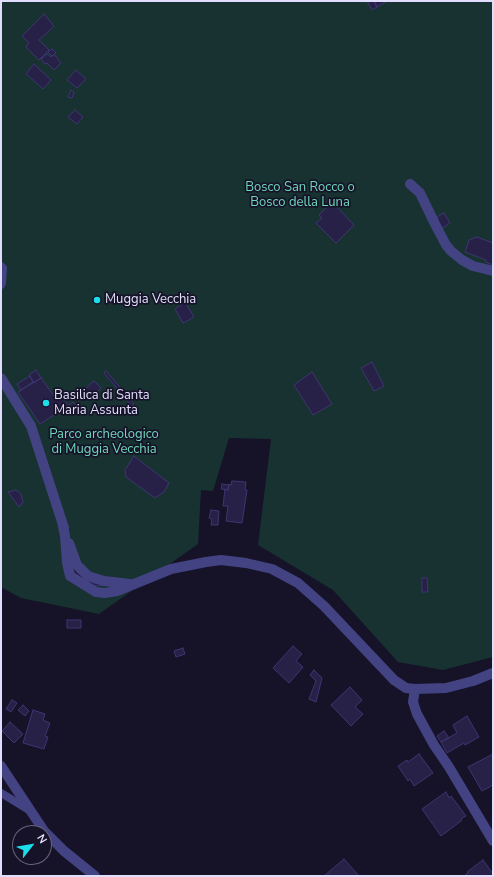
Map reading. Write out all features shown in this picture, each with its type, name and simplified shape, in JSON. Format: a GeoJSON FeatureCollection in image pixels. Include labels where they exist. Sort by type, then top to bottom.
{"type":"FeatureCollection","features":[{"type":"Feature","properties":{"kind":"street"},"geometry":{"type":"LineString","coordinates":[[410,184],[420,193],[446,246],[462,260],[473,266],[493,271]]}},
{"type":"Feature","properties":{"kind":"street"},"geometry":{"type":"LineString","coordinates":[[1,378],[30,426],[77,565],[88,576],[104,581],[132,585],[172,569],[206,562],[221,560],[246,562],[272,569],[298,583],[324,606],[394,680],[406,688],[415,690],[446,688],[473,681],[493,673]]}},
{"type":"Feature","properties":{"kind":"street"},"geometry":{"type":"LineString","coordinates":[[415,690],[413,702],[417,714],[434,745],[449,767],[493,841]]}},
{"type":"Feature","properties":{"kind":"street"},"geometry":{"type":"LineString","coordinates":[[1,766],[44,831],[64,851],[95,876]]}},
{"type":"Feature","properties":{"kind":"lane"},"geometry":{"type":"LineString","coordinates":[[1,266],[3,268],[1,285]]}},
{"type":"Feature","properties":{"kind":"lane"},"geometry":{"type":"LineString","coordinates":[[1,793],[31,812]]}},
{"type":"Feature","properties":{"kind":"green space","name":"Bosco San Rocco o Bosco della Luna"},"geometry":{"type":"Polygon","coordinates":[[[1,1],[493,1],[493,657],[443,670],[398,662],[333,590],[258,545],[271,439],[229,438],[213,491],[201,490],[198,544],[99,614],[21,598],[1,587],[1,1]]]}},
{"type":"Feature","properties":{"kind":"building"},"geometry":{"type":"Polygon","coordinates":[[[367,1],[374,1],[377,7],[372,10],[367,1]]]}},
{"type":"Feature","properties":{"kind":"building"},"geometry":{"type":"Polygon","coordinates":[[[374,1],[387,1],[377,7],[374,1]]]}},
{"type":"Feature","properties":{"kind":"building"},"geometry":{"type":"Polygon","coordinates":[[[44,14],[54,26],[39,40],[49,50],[39,60],[26,47],[29,43],[22,36],[44,14]]]}},
{"type":"Feature","properties":{"kind":"building"},"geometry":{"type":"Polygon","coordinates":[[[52,49],[56,53],[52,56],[48,52],[52,49]]]}},
{"type":"Feature","properties":{"kind":"building"},"geometry":{"type":"Polygon","coordinates":[[[47,54],[51,57],[54,54],[61,63],[54,70],[47,63],[45,64],[41,59],[47,54]]]}},
{"type":"Feature","properties":{"kind":"building"},"geometry":{"type":"Polygon","coordinates":[[[34,64],[51,80],[43,89],[26,74],[34,64]]]}},
{"type":"Feature","properties":{"kind":"building"},"geometry":{"type":"Polygon","coordinates":[[[76,70],[86,79],[77,88],[67,80],[76,70]]]}},
{"type":"Feature","properties":{"kind":"building"},"geometry":{"type":"Polygon","coordinates":[[[71,90],[74,92],[72,98],[68,97],[71,90]]]}},
{"type":"Feature","properties":{"kind":"building"},"geometry":{"type":"Polygon","coordinates":[[[75,110],[83,117],[77,124],[68,117],[75,110]]]}},
{"type":"Feature","properties":{"kind":"building"},"geometry":{"type":"Polygon","coordinates":[[[332,202],[354,225],[336,243],[316,223],[322,218],[319,215],[332,202]]]}},
{"type":"Feature","properties":{"kind":"building"},"geometry":{"type":"Polygon","coordinates":[[[444,213],[450,223],[441,229],[435,218],[444,213]]]}},
{"type":"Feature","properties":{"kind":"building"},"geometry":{"type":"Polygon","coordinates":[[[477,237],[493,243],[493,265],[486,262],[486,260],[465,252],[469,240],[477,237]]]}},
{"type":"Feature","properties":{"kind":"building"},"geometry":{"type":"Polygon","coordinates":[[[185,302],[194,317],[183,323],[175,309],[185,302]]]}},
{"type":"Feature","properties":{"kind":"building"},"geometry":{"type":"Polygon","coordinates":[[[372,362],[384,386],[374,391],[361,368],[372,362]]]}},
{"type":"Feature","properties":{"kind":"building"},"geometry":{"type":"Polygon","coordinates":[[[36,370],[41,378],[34,383],[29,375],[36,370]]]}},
{"type":"Feature","properties":{"kind":"building"},"geometry":{"type":"Polygon","coordinates":[[[106,371],[134,404],[132,406],[104,373],[106,371]]]}},
{"type":"Feature","properties":{"kind":"building"},"geometry":{"type":"Polygon","coordinates":[[[312,372],[332,404],[313,415],[294,385],[312,372]]]}},
{"type":"Feature","properties":{"kind":"building"},"geometry":{"type":"Polygon","coordinates":[[[30,376],[33,382],[21,390],[17,384],[30,376]]]}},
{"type":"Feature","properties":{"kind":"building","name":"Basilica di Santa Maria Assunta"},"geometry":{"type":"Polygon","coordinates":[[[41,378],[57,400],[62,396],[68,406],[40,424],[18,392],[41,378]]]}},
{"type":"Feature","properties":{"kind":"building"},"geometry":{"type":"Polygon","coordinates":[[[94,381],[101,388],[91,398],[84,390],[94,381]]]}},
{"type":"Feature","properties":{"kind":"building"},"geometry":{"type":"Polygon","coordinates":[[[73,402],[78,408],[72,413],[70,409],[72,408],[69,405],[73,402]]]}},
{"type":"Feature","properties":{"kind":"building"},"geometry":{"type":"Polygon","coordinates":[[[134,456],[169,483],[164,492],[155,498],[126,477],[125,470],[134,456]]]}},
{"type":"Feature","properties":{"kind":"building"},"geometry":{"type":"Polygon","coordinates":[[[232,481],[246,482],[245,490],[247,490],[242,523],[226,521],[228,506],[223,506],[225,489],[228,490],[229,484],[231,485],[232,481]]]}},
{"type":"Feature","properties":{"kind":"building"},"geometry":{"type":"Polygon","coordinates":[[[222,484],[229,485],[228,490],[221,489],[222,484]]]}},
{"type":"Feature","properties":{"kind":"building"},"geometry":{"type":"Polygon","coordinates":[[[16,490],[21,494],[23,502],[19,507],[8,492],[16,490]]]}},
{"type":"Feature","properties":{"kind":"building"},"geometry":{"type":"Polygon","coordinates":[[[211,510],[219,511],[218,525],[211,525],[212,519],[209,518],[211,510]]]}},
{"type":"Feature","properties":{"kind":"building"},"geometry":{"type":"Polygon","coordinates":[[[70,561],[78,573],[94,583],[108,585],[92,586],[78,578],[71,568],[70,561]]]}},
{"type":"Feature","properties":{"kind":"building"},"geometry":{"type":"Polygon","coordinates":[[[422,578],[427,578],[428,592],[422,592],[422,578]]]}},
{"type":"Feature","properties":{"kind":"building"},"geometry":{"type":"Polygon","coordinates":[[[67,620],[81,620],[81,628],[67,628],[67,620]]]}},
{"type":"Feature","properties":{"kind":"building"},"geometry":{"type":"Polygon","coordinates":[[[293,646],[302,654],[296,661],[303,667],[289,683],[273,668],[293,646]]]}},
{"type":"Feature","properties":{"kind":"building"},"geometry":{"type":"Polygon","coordinates":[[[183,648],[185,654],[176,657],[174,651],[183,648]]]}},
{"type":"Feature","properties":{"kind":"building"},"geometry":{"type":"Polygon","coordinates":[[[314,670],[322,678],[316,702],[309,699],[316,681],[310,675],[314,670]]]}},
{"type":"Feature","properties":{"kind":"building"},"geometry":{"type":"Polygon","coordinates":[[[350,687],[362,700],[355,707],[363,714],[351,726],[331,705],[350,687]]]}},
{"type":"Feature","properties":{"kind":"building"},"geometry":{"type":"Polygon","coordinates":[[[12,700],[17,703],[11,712],[6,709],[12,700]]]}},
{"type":"Feature","properties":{"kind":"building"},"geometry":{"type":"Polygon","coordinates":[[[23,705],[29,711],[25,716],[18,710],[23,705]]]}},
{"type":"Feature","properties":{"kind":"building"},"geometry":{"type":"Polygon","coordinates":[[[33,710],[45,714],[43,720],[50,723],[45,736],[48,737],[44,749],[23,743],[33,710]]]}},
{"type":"Feature","properties":{"kind":"building"},"geometry":{"type":"Polygon","coordinates":[[[467,716],[479,737],[465,745],[464,743],[447,753],[441,742],[457,733],[453,725],[467,716]]]}},
{"type":"Feature","properties":{"kind":"building"},"geometry":{"type":"Polygon","coordinates":[[[10,722],[23,734],[14,743],[2,731],[10,722]]]}},
{"type":"Feature","properties":{"kind":"building"},"geometry":{"type":"Polygon","coordinates":[[[444,731],[449,738],[441,742],[437,736],[444,731]]]}},
{"type":"Feature","properties":{"kind":"building"},"geometry":{"type":"Polygon","coordinates":[[[419,754],[433,773],[414,786],[410,779],[408,781],[398,766],[407,760],[408,762],[419,754]]]}},
{"type":"Feature","properties":{"kind":"building"},"geometry":{"type":"Polygon","coordinates":[[[493,754],[493,785],[482,791],[468,767],[493,754]]]}},
{"type":"Feature","properties":{"kind":"building"},"geometry":{"type":"Polygon","coordinates":[[[446,792],[449,798],[451,796],[466,816],[441,836],[422,809],[446,792]]]}},
{"type":"Feature","properties":{"kind":"building"},"geometry":{"type":"Polygon","coordinates":[[[344,859],[359,876],[324,876],[344,859]]]}},
{"type":"Feature","properties":{"kind":"building"},"geometry":{"type":"Polygon","coordinates":[[[483,860],[493,876],[464,876],[468,873],[467,872],[483,860]]]}},
{"type":"Feature","properties":{"kind":"place","name":"Muggia Vecchia"},"geometry":{"type":"Point","coordinates":[97,300]}},
{"type":"Feature","properties":{"kind":"place","name":"Basilica di Santa Maria Assunta"},"geometry":{"type":"Point","coordinates":[46,403]}},
{"type":"Feature","properties":{"kind":"park label","name":"Parco archeologico di Muggia Vecchia"},"geometry":{"type":"Point","coordinates":[104,442]}}]}
